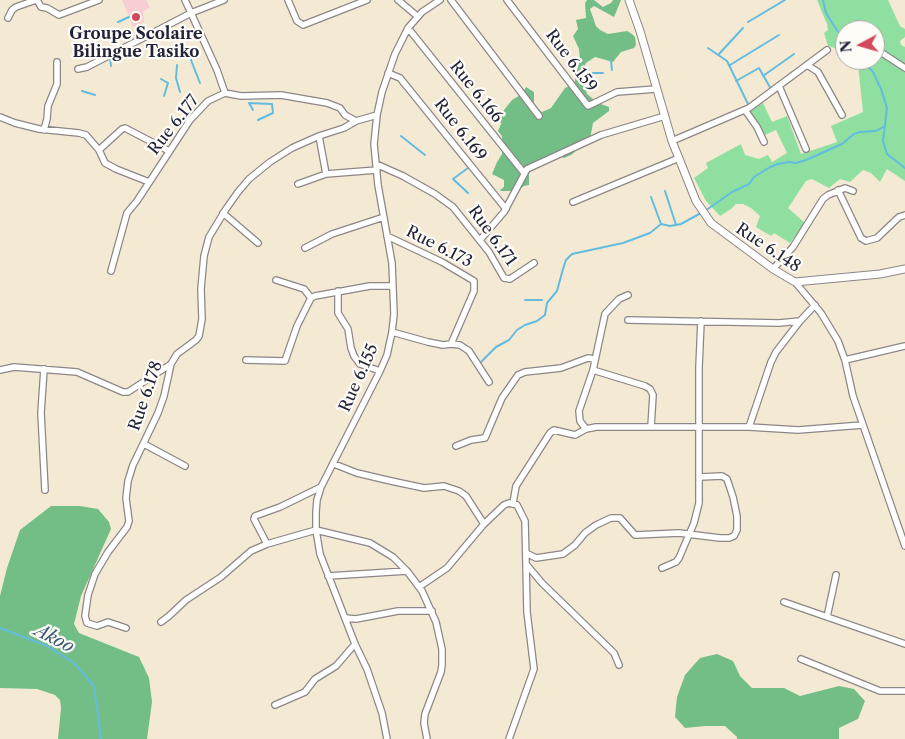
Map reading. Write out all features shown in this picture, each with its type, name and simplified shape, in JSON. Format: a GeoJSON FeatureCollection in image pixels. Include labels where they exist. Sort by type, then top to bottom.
{"type":"FeatureCollection","features":[{"type":"Feature","properties":{"kind":"street"},"geometry":{"type":"LineString","coordinates":[[8,18],[16,7],[36,0],[41,8],[48,8],[59,14],[99,0]]}},
{"type":"Feature","properties":{"kind":"street"},"geometry":{"type":"LineString","coordinates":[[185,0],[217,70],[225,93]]}},
{"type":"Feature","properties":{"kind":"street"},"geometry":{"type":"LineString","coordinates":[[78,69],[87,67],[190,13],[224,0]]}},
{"type":"Feature","properties":{"kind":"street"},"geometry":{"type":"LineString","coordinates":[[288,0],[297,21],[303,25],[367,0]]}},
{"type":"Feature","properties":{"kind":"street"},"geometry":{"type":"LineString","coordinates":[[398,0],[417,16]]}},
{"type":"Feature","properties":{"kind":"street"},"geometry":{"type":"LineString","coordinates":[[451,0],[539,116]]}},
{"type":"Feature","properties":{"kind":"street","name":"Rue 6.159"},"geometry":{"type":"LineString","coordinates":[[507,0],[588,106],[617,92],[656,89]]}},
{"type":"Feature","properties":{"kind":"street","name":"Rue 6.148"},"geometry":{"type":"LineString","coordinates":[[629,0],[672,141],[699,208],[721,232],[773,269],[795,282],[815,305],[830,327],[845,360],[853,396],[905,546]]}},
{"type":"Feature","properties":{"kind":"street","name":"Rue 6.155"},"geometry":{"type":"LineString","coordinates":[[387,739],[382,713],[367,669],[355,644],[320,554],[316,530],[317,500],[321,487],[387,355],[394,314],[392,263],[376,167],[374,144],[377,115],[388,72],[408,28],[417,16],[436,1]]}},
{"type":"Feature","properties":{"kind":"street","name":"Rue 6.166"},"geometry":{"type":"LineString","coordinates":[[408,28],[524,174]]}},
{"type":"Feature","properties":{"kind":"street"},"geometry":{"type":"LineString","coordinates":[[672,141],[746,110],[826,50]]}},
{"type":"Feature","properties":{"kind":"street"},"geometry":{"type":"LineString","coordinates":[[885,54],[905,68]]}},
{"type":"Feature","properties":{"kind":"street"},"geometry":{"type":"LineString","coordinates":[[44,130],[48,106],[57,84],[57,62]]}},
{"type":"Feature","properties":{"kind":"street"},"geometry":{"type":"LineString","coordinates":[[807,65],[818,72],[842,115]]}},
{"type":"Feature","properties":{"kind":"street","name":"Rue 6.169"},"geometry":{"type":"LineString","coordinates":[[388,72],[400,78],[506,209]]}},
{"type":"Feature","properties":{"kind":"street"},"geometry":{"type":"LineString","coordinates":[[779,86],[806,149]]}},
{"type":"Feature","properties":{"kind":"street","name":"Rue 6.177"},"geometry":{"type":"LineString","coordinates":[[111,271],[127,213],[137,201],[190,120],[208,101],[225,93],[241,96],[281,95],[327,103],[340,108],[345,115],[356,121]]}},
{"type":"Feature","properties":{"kind":"street"},"geometry":{"type":"LineString","coordinates":[[746,110],[764,142]]}},
{"type":"Feature","properties":{"kind":"street"},"geometry":{"type":"LineString","coordinates":[[356,121],[377,115]]}},
{"type":"Feature","properties":{"kind":"street"},"geometry":{"type":"LineString","coordinates":[[480,240],[506,209],[524,174],[531,167],[602,135],[665,116]]}},
{"type":"Feature","properties":{"kind":"street"},"geometry":{"type":"LineString","coordinates":[[0,117],[15,123],[44,130],[86,135],[99,150],[105,163],[149,182]]}},
{"type":"Feature","properties":{"kind":"street","name":"Rue 6.178"},"geometry":{"type":"LineString","coordinates":[[126,628],[108,622],[97,626],[87,623],[85,616],[88,595],[95,574],[108,552],[127,527],[129,521],[126,498],[128,481],[133,465],[164,396],[171,364],[177,354],[199,336],[202,319],[201,289],[205,251],[209,237],[223,213],[249,179],[270,162],[292,148],[319,136],[344,128],[356,121]]}},
{"type":"Feature","properties":{"kind":"street"},"geometry":{"type":"LineString","coordinates":[[99,150],[122,128],[125,128],[169,151]]}},
{"type":"Feature","properties":{"kind":"street"},"geometry":{"type":"LineString","coordinates":[[319,136],[326,174]]}},
{"type":"Feature","properties":{"kind":"street"},"geometry":{"type":"LineString","coordinates":[[573,202],[679,158]]}},
{"type":"Feature","properties":{"kind":"street"},"geometry":{"type":"LineString","coordinates":[[298,184],[326,174],[376,167]]}},
{"type":"Feature","properties":{"kind":"street","name":"Rue 6.171"},"geometry":{"type":"LineString","coordinates":[[376,167],[403,176],[453,207],[489,252],[504,278],[510,279],[534,263]]}},
{"type":"Feature","properties":{"kind":"street"},"geometry":{"type":"LineString","coordinates":[[773,269],[793,247],[824,199],[845,188],[852,191]]}},
{"type":"Feature","properties":{"kind":"street"},"geometry":{"type":"LineString","coordinates":[[838,190],[861,238],[866,240],[877,238],[899,217],[905,215]]}},
{"type":"Feature","properties":{"kind":"street"},"geometry":{"type":"LineString","coordinates":[[223,213],[258,242]]}},
{"type":"Feature","properties":{"kind":"street"},"geometry":{"type":"LineString","coordinates":[[304,248],[332,234],[384,217]]}},
{"type":"Feature","properties":{"kind":"street","name":"Rue 6.173"},"geometry":{"type":"LineString","coordinates":[[387,236],[442,262],[474,280],[474,291],[452,344]]}},
{"type":"Feature","properties":{"kind":"street"},"geometry":{"type":"LineString","coordinates":[[795,282],[880,274],[905,269]]}},
{"type":"Feature","properties":{"kind":"street"},"geometry":{"type":"LineString","coordinates":[[276,280],[304,289],[312,298]]}},
{"type":"Feature","properties":{"kind":"street"},"geometry":{"type":"LineString","coordinates":[[246,360],[286,361],[298,326],[312,298],[319,294],[370,286],[392,286]]}},
{"type":"Feature","properties":{"kind":"street"},"geometry":{"type":"LineString","coordinates":[[338,291],[338,312],[348,329],[354,356],[360,364],[380,371]]}},
{"type":"Feature","properties":{"kind":"street"},"geometry":{"type":"LineString","coordinates":[[586,429],[580,421],[578,411],[593,370],[604,314],[619,299],[628,295]]}},
{"type":"Feature","properties":{"kind":"street"},"geometry":{"type":"LineString","coordinates":[[749,427],[776,352],[815,305]]}},
{"type":"Feature","properties":{"kind":"street"},"geometry":{"type":"LineString","coordinates":[[628,320],[779,323],[800,321]]}},
{"type":"Feature","properties":{"kind":"street"},"geometry":{"type":"LineString","coordinates":[[662,568],[676,562],[690,534],[699,503],[698,428],[701,321]]}},
{"type":"Feature","properties":{"kind":"street"},"geometry":{"type":"LineString","coordinates":[[392,332],[443,345],[460,345],[469,351],[489,382]]}},
{"type":"Feature","properties":{"kind":"street"},"geometry":{"type":"LineString","coordinates":[[845,360],[905,346]]}},
{"type":"Feature","properties":{"kind":"street"},"geometry":{"type":"LineString","coordinates":[[456,446],[471,440],[485,438],[502,398],[518,376],[525,372],[561,368],[582,359],[594,359]]}},
{"type":"Feature","properties":{"kind":"street"},"geometry":{"type":"LineString","coordinates":[[0,370],[14,367],[77,372],[123,392],[128,392],[171,364]]}},
{"type":"Feature","properties":{"kind":"street"},"geometry":{"type":"LineString","coordinates":[[44,369],[42,414],[45,490]]}},
{"type":"Feature","properties":{"kind":"street"},"geometry":{"type":"LineString","coordinates":[[593,370],[646,386],[650,389],[653,395],[651,427]]}},
{"type":"Feature","properties":{"kind":"street"},"geometry":{"type":"LineString","coordinates":[[513,503],[516,486],[550,433],[554,430],[576,435],[586,429],[596,427],[818,429],[863,425]]}},
{"type":"Feature","properties":{"kind":"street"},"geometry":{"type":"LineString","coordinates":[[144,444],[185,466]]}},
{"type":"Feature","properties":{"kind":"street"},"geometry":{"type":"LineString","coordinates":[[334,464],[357,473],[391,482],[424,488],[444,486],[459,491],[466,496],[484,524]]}},
{"type":"Feature","properties":{"kind":"street"},"geometry":{"type":"LineString","coordinates":[[526,553],[536,558],[563,554],[575,545],[585,533],[611,518],[620,518],[635,535],[679,533],[729,538],[734,536],[737,530],[733,497],[727,479],[722,476],[700,477]]}},
{"type":"Feature","properties":{"kind":"street"},"geometry":{"type":"LineString","coordinates":[[268,544],[254,519],[255,516],[280,507],[321,487]]}},
{"type":"Feature","properties":{"kind":"street"},"geometry":{"type":"LineString","coordinates":[[419,587],[447,568],[484,524],[504,505],[513,503],[520,508],[525,521],[527,612],[534,668],[509,739]]}},
{"type":"Feature","properties":{"kind":"street"},"geometry":{"type":"LineString","coordinates":[[160,622],[186,600],[221,577],[252,551],[268,544],[316,530],[370,543],[393,557],[406,571],[419,587],[432,611],[442,649],[442,672],[425,714],[424,723],[427,739]]}},
{"type":"Feature","properties":{"kind":"street"},"geometry":{"type":"LineString","coordinates":[[526,564],[542,583],[614,653],[619,665]]}},
{"type":"Feature","properties":{"kind":"street"},"geometry":{"type":"LineString","coordinates":[[328,576],[406,571]]}},
{"type":"Feature","properties":{"kind":"street"},"geometry":{"type":"LineString","coordinates":[[827,617],[836,575]]}},
{"type":"Feature","properties":{"kind":"street"},"geometry":{"type":"LineString","coordinates":[[784,602],[905,644]]}},
{"type":"Feature","properties":{"kind":"street"},"geometry":{"type":"LineString","coordinates":[[345,618],[356,619],[398,611],[432,611]]}},
{"type":"Feature","properties":{"kind":"street"},"geometry":{"type":"LineString","coordinates":[[275,705],[305,692],[315,679],[336,666],[355,644]]}},
{"type":"Feature","properties":{"kind":"street"},"geometry":{"type":"LineString","coordinates":[[801,659],[880,691],[905,691]]}},
{"type":"Feature","properties":{"kind":"shaded area","name":"Groupe Scolaire Bilingue Tasiko"},"geometry":{"type":"Polygon","coordinates":[[[122,0],[146,0],[150,7],[143,12],[144,22],[133,27],[122,0]]]}},
{"type":"Feature","properties":{"kind":"green space"},"geometry":{"type":"Polygon","coordinates":[[[587,0],[594,0],[603,7],[613,0],[621,0],[614,17],[594,6],[590,9],[596,26],[608,34],[627,31],[635,37],[636,45],[634,48],[621,52],[613,62],[595,57],[586,63],[583,69],[587,94],[598,103],[609,107],[609,111],[593,123],[590,139],[577,147],[571,155],[564,158],[558,155],[532,170],[529,173],[529,185],[516,191],[501,191],[504,187],[504,180],[492,174],[502,154],[502,136],[498,131],[501,124],[500,115],[512,100],[522,94],[526,87],[534,92],[534,103],[542,112],[551,108],[565,88],[569,86],[574,87],[580,60],[579,49],[573,36],[578,29],[576,20],[586,18],[585,3],[587,0]]]}},
{"type":"Feature","properties":{"kind":"green space"},"geometry":{"type":"Polygon","coordinates":[[[817,0],[888,0],[900,26],[905,29],[905,37],[900,41],[901,45],[905,47],[905,181],[887,169],[880,182],[871,173],[863,170],[850,182],[840,179],[829,188],[812,179],[806,181],[788,208],[805,223],[790,243],[774,233],[771,236],[756,227],[760,216],[743,204],[736,204],[720,216],[706,201],[694,178],[708,168],[706,163],[741,144],[745,155],[759,159],[768,155],[772,162],[787,153],[776,130],[765,135],[750,112],[763,103],[772,122],[787,116],[801,154],[837,142],[831,126],[863,112],[859,70],[885,70],[885,20],[835,20],[835,48],[828,46],[824,33],[828,30],[817,0]]]}},
{"type":"Feature","properties":{"kind":"green space"},"geometry":{"type":"Polygon","coordinates":[[[51,506],[80,506],[98,509],[109,522],[111,529],[81,596],[74,624],[79,633],[139,657],[149,678],[152,702],[147,739],[58,739],[61,708],[60,700],[55,695],[37,689],[0,688],[0,596],[7,568],[20,530],[51,506]]]}},
{"type":"Feature","properties":{"kind":"green space"},"geometry":{"type":"Polygon","coordinates":[[[717,654],[733,661],[740,676],[752,688],[784,688],[800,696],[839,686],[854,689],[865,701],[858,719],[839,728],[839,739],[737,739],[725,726],[685,728],[675,717],[677,697],[685,675],[700,658],[717,654]]]}},
{"type":"Feature","properties":{"kind":"waterway"},"geometry":{"type":"LineString","coordinates":[[748,22],[785,0]]}},
{"type":"Feature","properties":{"kind":"waterway"},"geometry":{"type":"LineString","coordinates":[[823,0],[826,13],[835,27]]}},
{"type":"Feature","properties":{"kind":"waterway"},"geometry":{"type":"LineString","coordinates":[[118,22],[129,17]]}},
{"type":"Feature","properties":{"kind":"waterway"},"geometry":{"type":"LineString","coordinates":[[719,54],[743,28]]}},
{"type":"Feature","properties":{"kind":"waterway"},"geometry":{"type":"LineString","coordinates":[[730,65],[779,35]]}},
{"type":"Feature","properties":{"kind":"waterway"},"geometry":{"type":"LineString","coordinates":[[708,48],[727,61],[748,104]]}},
{"type":"Feature","properties":{"kind":"waterway"},"geometry":{"type":"LineString","coordinates":[[763,76],[794,54]]}},
{"type":"Feature","properties":{"kind":"waterway"},"geometry":{"type":"LineString","coordinates":[[110,58],[111,66]]}},
{"type":"Feature","properties":{"kind":"waterway"},"geometry":{"type":"LineString","coordinates":[[191,60],[200,83]]}},
{"type":"Feature","properties":{"kind":"waterway"},"geometry":{"type":"LineString","coordinates":[[611,61],[612,70]]}},
{"type":"Feature","properties":{"kind":"waterway"},"geometry":{"type":"LineString","coordinates":[[177,65],[176,78],[180,92]]}},
{"type":"Feature","properties":{"kind":"waterway"},"geometry":{"type":"LineString","coordinates":[[736,81],[759,68],[771,89]]}},
{"type":"Feature","properties":{"kind":"waterway"},"geometry":{"type":"LineString","coordinates":[[871,70],[881,89],[887,108],[883,141],[887,154],[905,168]]}},
{"type":"Feature","properties":{"kind":"waterway"},"geometry":{"type":"LineString","coordinates":[[592,73],[603,73]]}},
{"type":"Feature","properties":{"kind":"waterway"},"geometry":{"type":"LineString","coordinates":[[161,79],[168,83],[164,96]]}},
{"type":"Feature","properties":{"kind":"waterway"},"geometry":{"type":"LineString","coordinates":[[82,91],[95,95]]}},
{"type":"Feature","properties":{"kind":"waterway"},"geometry":{"type":"LineString","coordinates":[[253,110],[249,103],[272,104],[273,113],[258,120]]}},
{"type":"Feature","properties":{"kind":"waterway"},"geometry":{"type":"LineString","coordinates":[[705,211],[732,192],[749,184],[754,177],[770,167],[806,160],[842,144],[854,134],[876,131],[885,126]]}},
{"type":"Feature","properties":{"kind":"waterway"},"geometry":{"type":"LineString","coordinates":[[401,136],[425,155]]}},
{"type":"Feature","properties":{"kind":"waterway"},"geometry":{"type":"LineString","coordinates":[[468,168],[453,179],[468,193]]}},
{"type":"Feature","properties":{"kind":"waterway"},"geometry":{"type":"LineString","coordinates":[[665,191],[676,225]]}},
{"type":"Feature","properties":{"kind":"waterway"},"geometry":{"type":"LineString","coordinates":[[651,197],[661,224]]}},
{"type":"Feature","properties":{"kind":"waterway"},"geometry":{"type":"LineString","coordinates":[[481,362],[496,347],[509,340],[517,330],[537,321],[545,315],[547,303],[557,291],[566,260],[572,254],[623,243],[650,233],[661,224],[670,226],[681,224],[701,213]]}},
{"type":"Feature","properties":{"kind":"waterway"},"geometry":{"type":"LineString","coordinates":[[525,300],[542,300]]}},
{"type":"Feature","properties":{"kind":"waterway","name":"Akoo"},"geometry":{"type":"LineString","coordinates":[[0,628],[47,646],[74,663],[94,686],[101,739]]}},
{"type":"Feature","properties":{"kind":"place","name":"Groupe Scolaire Bilingue Tasiko"},"geometry":{"type":"Point","coordinates":[136,17]}}]}
